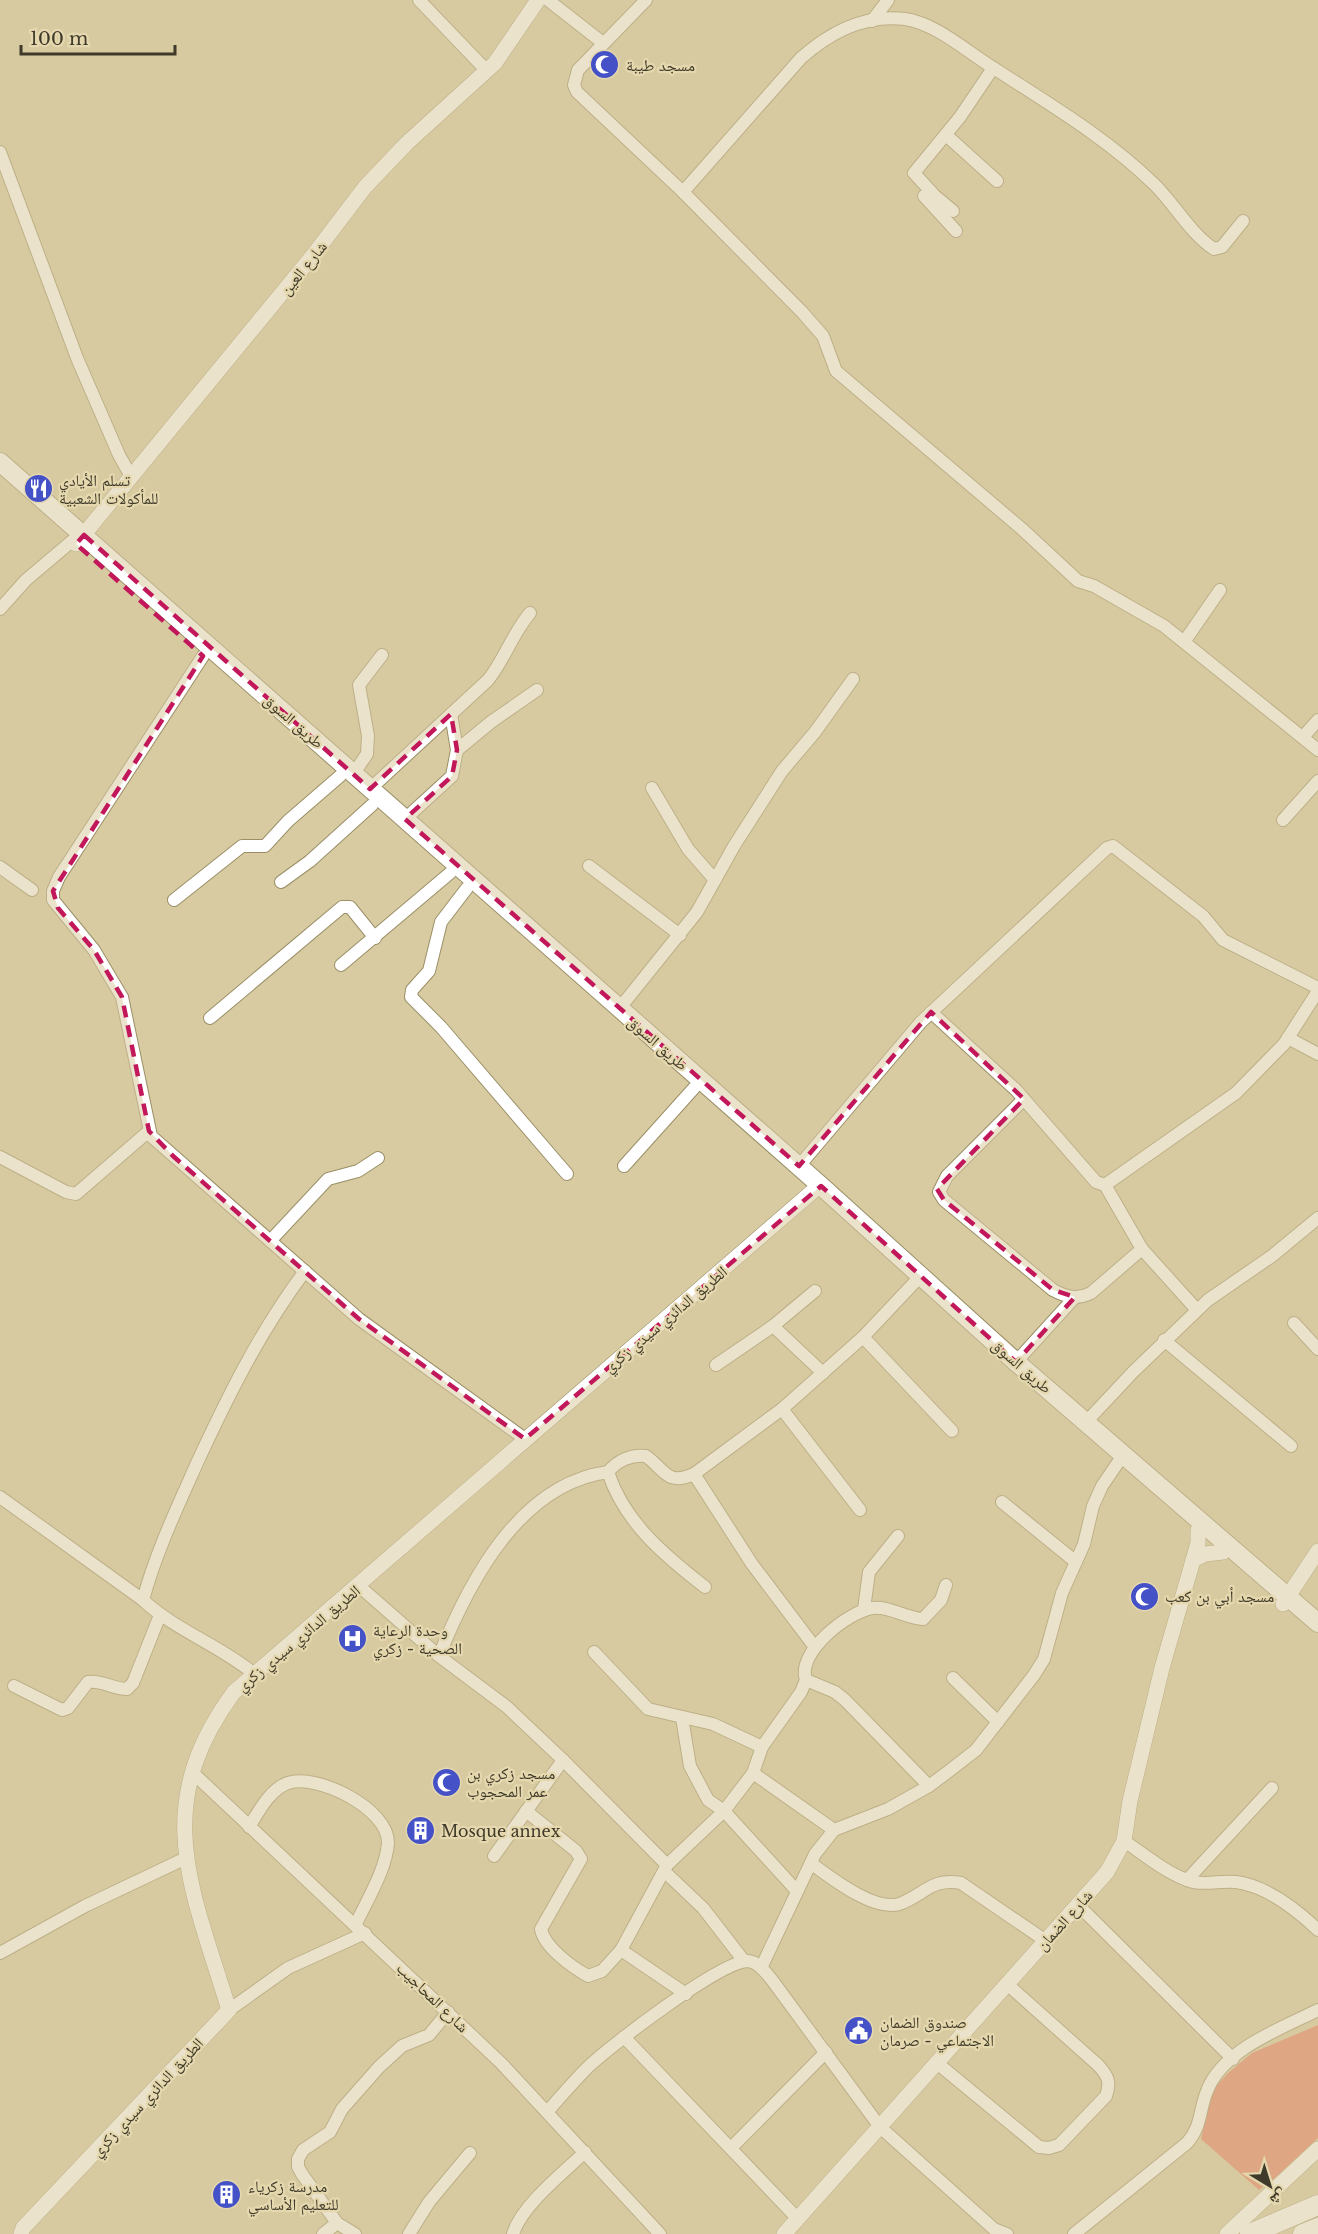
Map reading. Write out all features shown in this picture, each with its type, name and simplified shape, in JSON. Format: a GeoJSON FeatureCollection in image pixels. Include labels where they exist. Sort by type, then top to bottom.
{"type":"FeatureCollection","features":[{"type":"Feature","properties":{"kind":"highway"},"geometry":{"type":"LineString","coordinates":[[1250,2234],[1318,2205]]}},
{"type":"Feature","properties":{"kind":"highway"},"geometry":{"type":"LineString","coordinates":[[1303,2234],[1318,2228]]}},
{"type":"Feature","properties":{"kind":"main road","name":"طريق السوق"},"geometry":{"type":"LineString","coordinates":[[0,462],[77,540],[203,656],[347,775]]}},
{"type":"Feature","properties":{"kind":"main road","name":"طريق السوق"},"geometry":{"type":"LineString","coordinates":[[0,479],[77,540],[347,775],[450,873],[694,1088],[817,1189],[1087,1421],[1286,1600],[1318,1635]]}},
{"type":"Feature","properties":{"kind":"main road","name":"طريق السوق"},"geometry":{"type":"LineString","coordinates":[[371,797],[405,819],[799,1166],[817,1189],[914,1283],[1009,1369],[1223,1552],[1318,1623]]}},
{"type":"Feature","properties":{"kind":"street"},"geometry":{"type":"LineString","coordinates":[[419,0],[487,71]]}},
{"type":"Feature","properties":{"kind":"street","name":"شارع العين"},"geometry":{"type":"LineString","coordinates":[[77,540],[132,478],[378,173],[407,143],[487,71],[538,0]]}},
{"type":"Feature","properties":{"kind":"street"},"geometry":{"type":"LineString","coordinates":[[548,0],[603,44]]}},
{"type":"Feature","properties":{"kind":"street"},"geometry":{"type":"LineString","coordinates":[[646,0],[578,70],[574,85],[577,92],[683,192],[823,336],[836,371],[1022,529],[1078,581],[1094,586],[1164,626],[1318,750]]}},
{"type":"Feature","properties":{"kind":"street"},"geometry":{"type":"LineString","coordinates":[[872,21],[888,0]]}},
{"type":"Feature","properties":{"kind":"street"},"geometry":{"type":"LineString","coordinates":[[683,192],[801,58],[818,43],[842,28],[872,21],[913,21],[942,35],[1085,128],[1155,185],[1214,249],[1222,247],[1243,221]]}},
{"type":"Feature","properties":{"kind":"street"},"geometry":{"type":"LineString","coordinates":[[956,231],[913,184],[911,178],[946,135],[993,68]]}},
{"type":"Feature","properties":{"kind":"street"},"geometry":{"type":"LineString","coordinates":[[946,135],[997,182]]}},
{"type":"Feature","properties":{"kind":"street"},"geometry":{"type":"LineString","coordinates":[[0,152],[77,358],[119,455],[132,478]]}},
{"type":"Feature","properties":{"kind":"street"},"geometry":{"type":"LineString","coordinates":[[914,173],[934,196],[953,211]]}},
{"type":"Feature","properties":{"kind":"street"},"geometry":{"type":"LineString","coordinates":[[0,609],[26,580],[77,540]]}},
{"type":"Feature","properties":{"kind":"street"},"geometry":{"type":"LineString","coordinates":[[1184,642],[1220,590]]}},
{"type":"Feature","properties":{"kind":"street"},"geometry":{"type":"LineString","coordinates":[[281,882],[310,861],[500,665],[514,634],[530,613]]}},
{"type":"Feature","properties":{"kind":"street"},"geometry":{"type":"LineString","coordinates":[[174,900],[242,846],[265,846],[288,821],[347,775],[367,754],[368,736],[359,686],[382,655]]}},
{"type":"Feature","properties":{"kind":"street"},"geometry":{"type":"LineString","coordinates":[[203,656],[95,819],[53,891],[53,900],[94,950],[122,997],[148,1131],[173,1156],[272,1240],[359,1319],[525,1439]]}},
{"type":"Feature","properties":{"kind":"street"},"geometry":{"type":"LineString","coordinates":[[619,1009],[680,935],[782,771],[815,732],[853,679]]}},
{"type":"Feature","properties":{"kind":"street"},"geometry":{"type":"LineString","coordinates":[[457,750],[491,722],[537,690]]}},
{"type":"Feature","properties":{"kind":"street"},"geometry":{"type":"LineString","coordinates":[[405,819],[452,776],[457,750],[451,714]]}},
{"type":"Feature","properties":{"kind":"street"},"geometry":{"type":"LineString","coordinates":[[1303,737],[1318,720]]}},
{"type":"Feature","properties":{"kind":"street"},"geometry":{"type":"LineString","coordinates":[[1283,820],[1318,781]]}},
{"type":"Feature","properties":{"kind":"street"},"geometry":{"type":"LineString","coordinates":[[652,788],[688,849],[715,880]]}},
{"type":"Feature","properties":{"kind":"street"},"geometry":{"type":"LineString","coordinates":[[799,1166],[931,1012],[1101,851],[1113,846],[1203,916],[1223,940],[1318,990],[1288,1038],[1236,1093],[1106,1185]]}},
{"type":"Feature","properties":{"kind":"street"},"geometry":{"type":"LineString","coordinates":[[589,866],[680,935]]}},
{"type":"Feature","properties":{"kind":"street"},"geometry":{"type":"LineString","coordinates":[[0,867],[32,890]]}},
{"type":"Feature","properties":{"kind":"street"},"geometry":{"type":"LineString","coordinates":[[341,965],[450,873]]}},
{"type":"Feature","properties":{"kind":"street"},"geometry":{"type":"LineString","coordinates":[[467,888],[441,922],[429,971],[412,990],[411,997],[441,1027],[567,1174]]}},
{"type":"Feature","properties":{"kind":"street"},"geometry":{"type":"LineString","coordinates":[[210,1018],[342,907],[350,907],[375,938]]}},
{"type":"Feature","properties":{"kind":"street"},"geometry":{"type":"LineString","coordinates":[[931,1012],[1024,1099],[1096,1182],[1106,1185],[1142,1249],[1197,1310]]}},
{"type":"Feature","properties":{"kind":"street"},"geometry":{"type":"LineString","coordinates":[[1288,1038],[1318,1054]]}},
{"type":"Feature","properties":{"kind":"street"},"geometry":{"type":"LineString","coordinates":[[624,1166],[694,1088]]}},
{"type":"Feature","properties":{"kind":"street"},"geometry":{"type":"LineString","coordinates":[[1024,1099],[947,1176],[939,1192],[944,1200],[1053,1290],[1064,1296],[1075,1297],[1091,1293],[1142,1249]]}},
{"type":"Feature","properties":{"kind":"street"},"geometry":{"type":"LineString","coordinates":[[0,1157],[66,1192],[76,1194],[148,1131]]}},
{"type":"Feature","properties":{"kind":"street"},"geometry":{"type":"LineString","coordinates":[[272,1240],[328,1179],[358,1171],[378,1158]]}},
{"type":"Feature","properties":{"kind":"street","name":"الطريق الدائري سيدي زكري"},"geometry":{"type":"LineString","coordinates":[[21,2234],[23,2228],[229,2010],[204,1929],[186,1858],[184,1818],[201,1744],[214,1719],[234,1692],[253,1673],[359,1586],[525,1439],[817,1189]]}},
{"type":"Feature","properties":{"kind":"street"},"geometry":{"type":"LineString","coordinates":[[1087,1421],[1164,1340],[1197,1310],[1272,1256],[1318,1218]]}},
{"type":"Feature","properties":{"kind":"street"},"geometry":{"type":"LineString","coordinates":[[143,1600],[167,1530],[232,1387],[266,1327],[305,1271]]}},
{"type":"Feature","properties":{"kind":"street"},"geometry":{"type":"LineString","coordinates":[[439,1656],[456,1615],[481,1571],[529,1511],[547,1497],[590,1475],[608,1472],[615,1464],[640,1455],[651,1460],[673,1479],[683,1479],[694,1474],[782,1409],[863,1337],[914,1283]]}},
{"type":"Feature","properties":{"kind":"street"},"geometry":{"type":"LineString","coordinates":[[716,1365],[773,1326],[815,1291]]}},
{"type":"Feature","properties":{"kind":"street"},"geometry":{"type":"LineString","coordinates":[[1016,1362],[1075,1297]]}},
{"type":"Feature","properties":{"kind":"street"},"geometry":{"type":"LineString","coordinates":[[1294,1323],[1318,1349]]}},
{"type":"Feature","properties":{"kind":"street"},"geometry":{"type":"LineString","coordinates":[[773,1326],[823,1373]]}},
{"type":"Feature","properties":{"kind":"street"},"geometry":{"type":"LineString","coordinates":[[863,1337],[952,1431]]}},
{"type":"Feature","properties":{"kind":"street"},"geometry":{"type":"LineString","coordinates":[[1164,1340],[1291,1446]]}},
{"type":"Feature","properties":{"kind":"street"},"geometry":{"type":"LineString","coordinates":[[782,1409],[860,1510]]}},
{"type":"Feature","properties":{"kind":"street"},"geometry":{"type":"LineString","coordinates":[[761,1968],[815,1854],[834,1830],[888,1809],[929,1786],[976,1750],[1044,1659],[1062,1593],[1076,1562],[1097,1496],[1119,1461]]}},
{"type":"Feature","properties":{"kind":"street"},"geometry":{"type":"LineString","coordinates":[[608,1472],[624,1507],[638,1525],[666,1557],[705,1587]]}},
{"type":"Feature","properties":{"kind":"street"},"geometry":{"type":"LineString","coordinates":[[694,1474],[752,1564],[814,1646]]}},
{"type":"Feature","properties":{"kind":"street"},"geometry":{"type":"LineString","coordinates":[[0,1497],[143,1600],[160,1615],[212,1644],[253,1673]]}},
{"type":"Feature","properties":{"kind":"street"},"geometry":{"type":"LineString","coordinates":[[1002,1502],[1076,1562]]}},
{"type":"Feature","properties":{"kind":"street","name":"شارع الضمان"},"geometry":{"type":"LineString","coordinates":[[784,2234],[1107,1872],[1124,1841],[1130,1801],[1162,1668],[1198,1543],[1198,1530]]}},
{"type":"Feature","properties":{"kind":"street"},"geometry":{"type":"LineString","coordinates":[[864,1609],[869,1572],[898,1536]]}},
{"type":"Feature","properties":{"kind":"street"},"geometry":{"type":"LineString","coordinates":[[1286,1600],[1318,1551]]}},
{"type":"Feature","properties":{"kind":"street"},"geometry":{"type":"LineString","coordinates":[[1193,1560],[1205,1554],[1223,1552]]}},
{"type":"Feature","properties":{"kind":"street"},"geometry":{"type":"LineString","coordinates":[[526,1811],[576,1851],[581,1859],[549,1912],[541,1929],[542,1937],[576,1969],[588,1976],[602,1971],[621,1950],[665,1868],[724,1811],[753,1773],[762,1747],[801,1692],[806,1680],[803,1671],[805,1662],[814,1646],[864,1609],[876,1607],[923,1618],[941,1600],[946,1585]]}},
{"type":"Feature","properties":{"kind":"street"},"geometry":{"type":"LineString","coordinates":[[359,1586],[439,1656],[507,1707],[563,1760],[704,1908],[744,1961]]}},
{"type":"Feature","properties":{"kind":"street"},"geometry":{"type":"LineString","coordinates":[[14,1686],[62,1710],[68,1708],[88,1682],[96,1681],[119,1689],[127,1689],[133,1683],[160,1615]]}},
{"type":"Feature","properties":{"kind":"street"},"geometry":{"type":"LineString","coordinates":[[594,1652],[648,1709],[713,1724],[762,1747]]}},
{"type":"Feature","properties":{"kind":"street"},"geometry":{"type":"LineString","coordinates":[[952,1678],[998,1722]]}},
{"type":"Feature","properties":{"kind":"street"},"geometry":{"type":"LineString","coordinates":[[806,1680],[835,1692],[845,1700],[929,1786]]}},
{"type":"Feature","properties":{"kind":"street"},"geometry":{"type":"LineString","coordinates":[[682,1718],[690,1766],[708,1800],[724,1811],[796,1890]]}},
{"type":"Feature","properties":{"kind":"street"},"geometry":{"type":"LineString","coordinates":[[494,1856],[563,1760]]}},
{"type":"Feature","properties":{"kind":"street","name":"شارع المحاجيب"},"geometry":{"type":"LineString","coordinates":[[193,1773],[448,2012],[548,2111],[660,2234]]}},
{"type":"Feature","properties":{"kind":"street"},"geometry":{"type":"LineString","coordinates":[[753,1773],[834,1830]]}},
{"type":"Feature","properties":{"kind":"street"},"geometry":{"type":"LineString","coordinates":[[229,2010],[288,1968],[361,1928],[385,1860],[388,1843],[386,1827],[375,1814],[360,1803],[319,1783],[302,1780],[286,1783],[273,1793],[249,1827]]}},
{"type":"Feature","properties":{"kind":"street"},"geometry":{"type":"LineString","coordinates":[[1187,1880],[1272,1788]]}},
{"type":"Feature","properties":{"kind":"street"},"geometry":{"type":"LineString","coordinates":[[1124,1841],[1187,1880],[1200,1884],[1236,1882],[1258,1888],[1299,1911],[1318,1930]]}},
{"type":"Feature","properties":{"kind":"street"},"geometry":{"type":"LineString","coordinates":[[0,1953],[85,1906],[186,1858]]}},
{"type":"Feature","properties":{"kind":"street"},"geometry":{"type":"LineString","coordinates":[[812,1864],[863,1898],[895,1905],[946,1880],[961,1882],[1046,1941]]}},
{"type":"Feature","properties":{"kind":"street"},"geometry":{"type":"LineString","coordinates":[[1078,1905],[1233,2060]]}},
{"type":"Feature","properties":{"kind":"street"},"geometry":{"type":"LineString","coordinates":[[621,1950],[686,1994]]}},
{"type":"Feature","properties":{"kind":"street"},"geometry":{"type":"LineString","coordinates":[[548,2111],[589,2066],[624,2037],[717,1974],[744,1961],[753,1962],[761,1968],[826,2052],[880,2127],[991,2231],[1007,2234]]}},
{"type":"Feature","properties":{"kind":"street"},"geometry":{"type":"LineString","coordinates":[[937,2062],[1039,2147],[1049,2148],[1059,2145],[1106,2096],[1109,2085],[1107,2076],[1007,1984]]}},
{"type":"Feature","properties":{"kind":"street"},"geometry":{"type":"LineString","coordinates":[[1074,2234],[1187,2143],[1199,2125],[1210,2085],[1251,2043],[1318,2010]]}},
{"type":"Feature","properties":{"kind":"street"},"geometry":{"type":"LineString","coordinates":[[355,2234],[337,2223],[302,2174],[298,2167],[298,2159],[303,2150],[330,2132],[342,2109],[386,2058],[402,2046],[429,2035],[448,2012]]}},
{"type":"Feature","properties":{"kind":"street"},"geometry":{"type":"LineString","coordinates":[[624,2037],[798,2218]]}},
{"type":"Feature","properties":{"kind":"street"},"geometry":{"type":"LineString","coordinates":[[731,2148],[826,2052]]}},
{"type":"Feature","properties":{"kind":"street"},"geometry":{"type":"LineString","coordinates":[[1227,2234],[1318,2150]]}},
{"type":"Feature","properties":{"kind":"street"},"geometry":{"type":"LineString","coordinates":[[513,2234],[518,2222],[539,2197],[585,2152]]}},
{"type":"Feature","properties":{"kind":"street"},"geometry":{"type":"LineString","coordinates":[[409,2234],[429,2202],[470,2153]]}},
{"type":"Feature","properties":{"kind":"street"},"geometry":{"type":"LineString","coordinates":[[323,2234],[337,2223]]}},
{"type":"Feature","properties":{"kind":"highlighted area"},"geometry":{"type":"Polygon","coordinates":[[[84,535],[370,789],[451,714],[457,750],[452,776],[405,819],[799,1166],[931,1012],[1024,1099],[937,1189],[944,1200],[1053,1290],[1075,1297],[1016,1362],[821,1186],[525,1439],[359,1319],[173,1156],[149,1131],[122,997],[94,950],[58,908],[53,891],[203,656],[76,544],[84,535]]]}},
{"type":"Feature","properties":{"kind":"shaded area"},"geometry":{"type":"Polygon","coordinates":[[[1318,2025],[1318,2138],[1259,2190],[1201,2139],[1211,2092],[1228,2073],[1252,2053],[1318,2025]]]}},
{"type":"Feature","properties":{"kind":"place","name":"مسجد طيبة"},"geometry":{"type":"Point","coordinates":[605,65]}},
{"type":"Feature","properties":{"kind":"place","name":"تسلم الأيادي للمأكولات الشعبية"},"geometry":{"type":"Point","coordinates":[38,489]}},
{"type":"Feature","properties":{"kind":"place","name":"مسجد أبي بن كعب"},"geometry":{"type":"Point","coordinates":[1144,1596]}},
{"type":"Feature","properties":{"kind":"place","name":"وحدة الرعاية الصحية - زكري"},"geometry":{"type":"Point","coordinates":[352,1639]}},
{"type":"Feature","properties":{"kind":"place","name":"مسجد زكري بن عمر المحجوب"},"geometry":{"type":"Point","coordinates":[446,1782]}},
{"type":"Feature","properties":{"kind":"place","name":"Mosque annex"},"geometry":{"type":"Point","coordinates":[420,1831]}},
{"type":"Feature","properties":{"kind":"place","name":"صندوق الضمان الاجتماعي - صرمان"},"geometry":{"type":"Point","coordinates":[859,2031]}},
{"type":"Feature","properties":{"kind":"place","name":"مدرسة زكرياء للتعليم الأساسي"},"geometry":{"type":"Point","coordinates":[227,2195]}}]}
